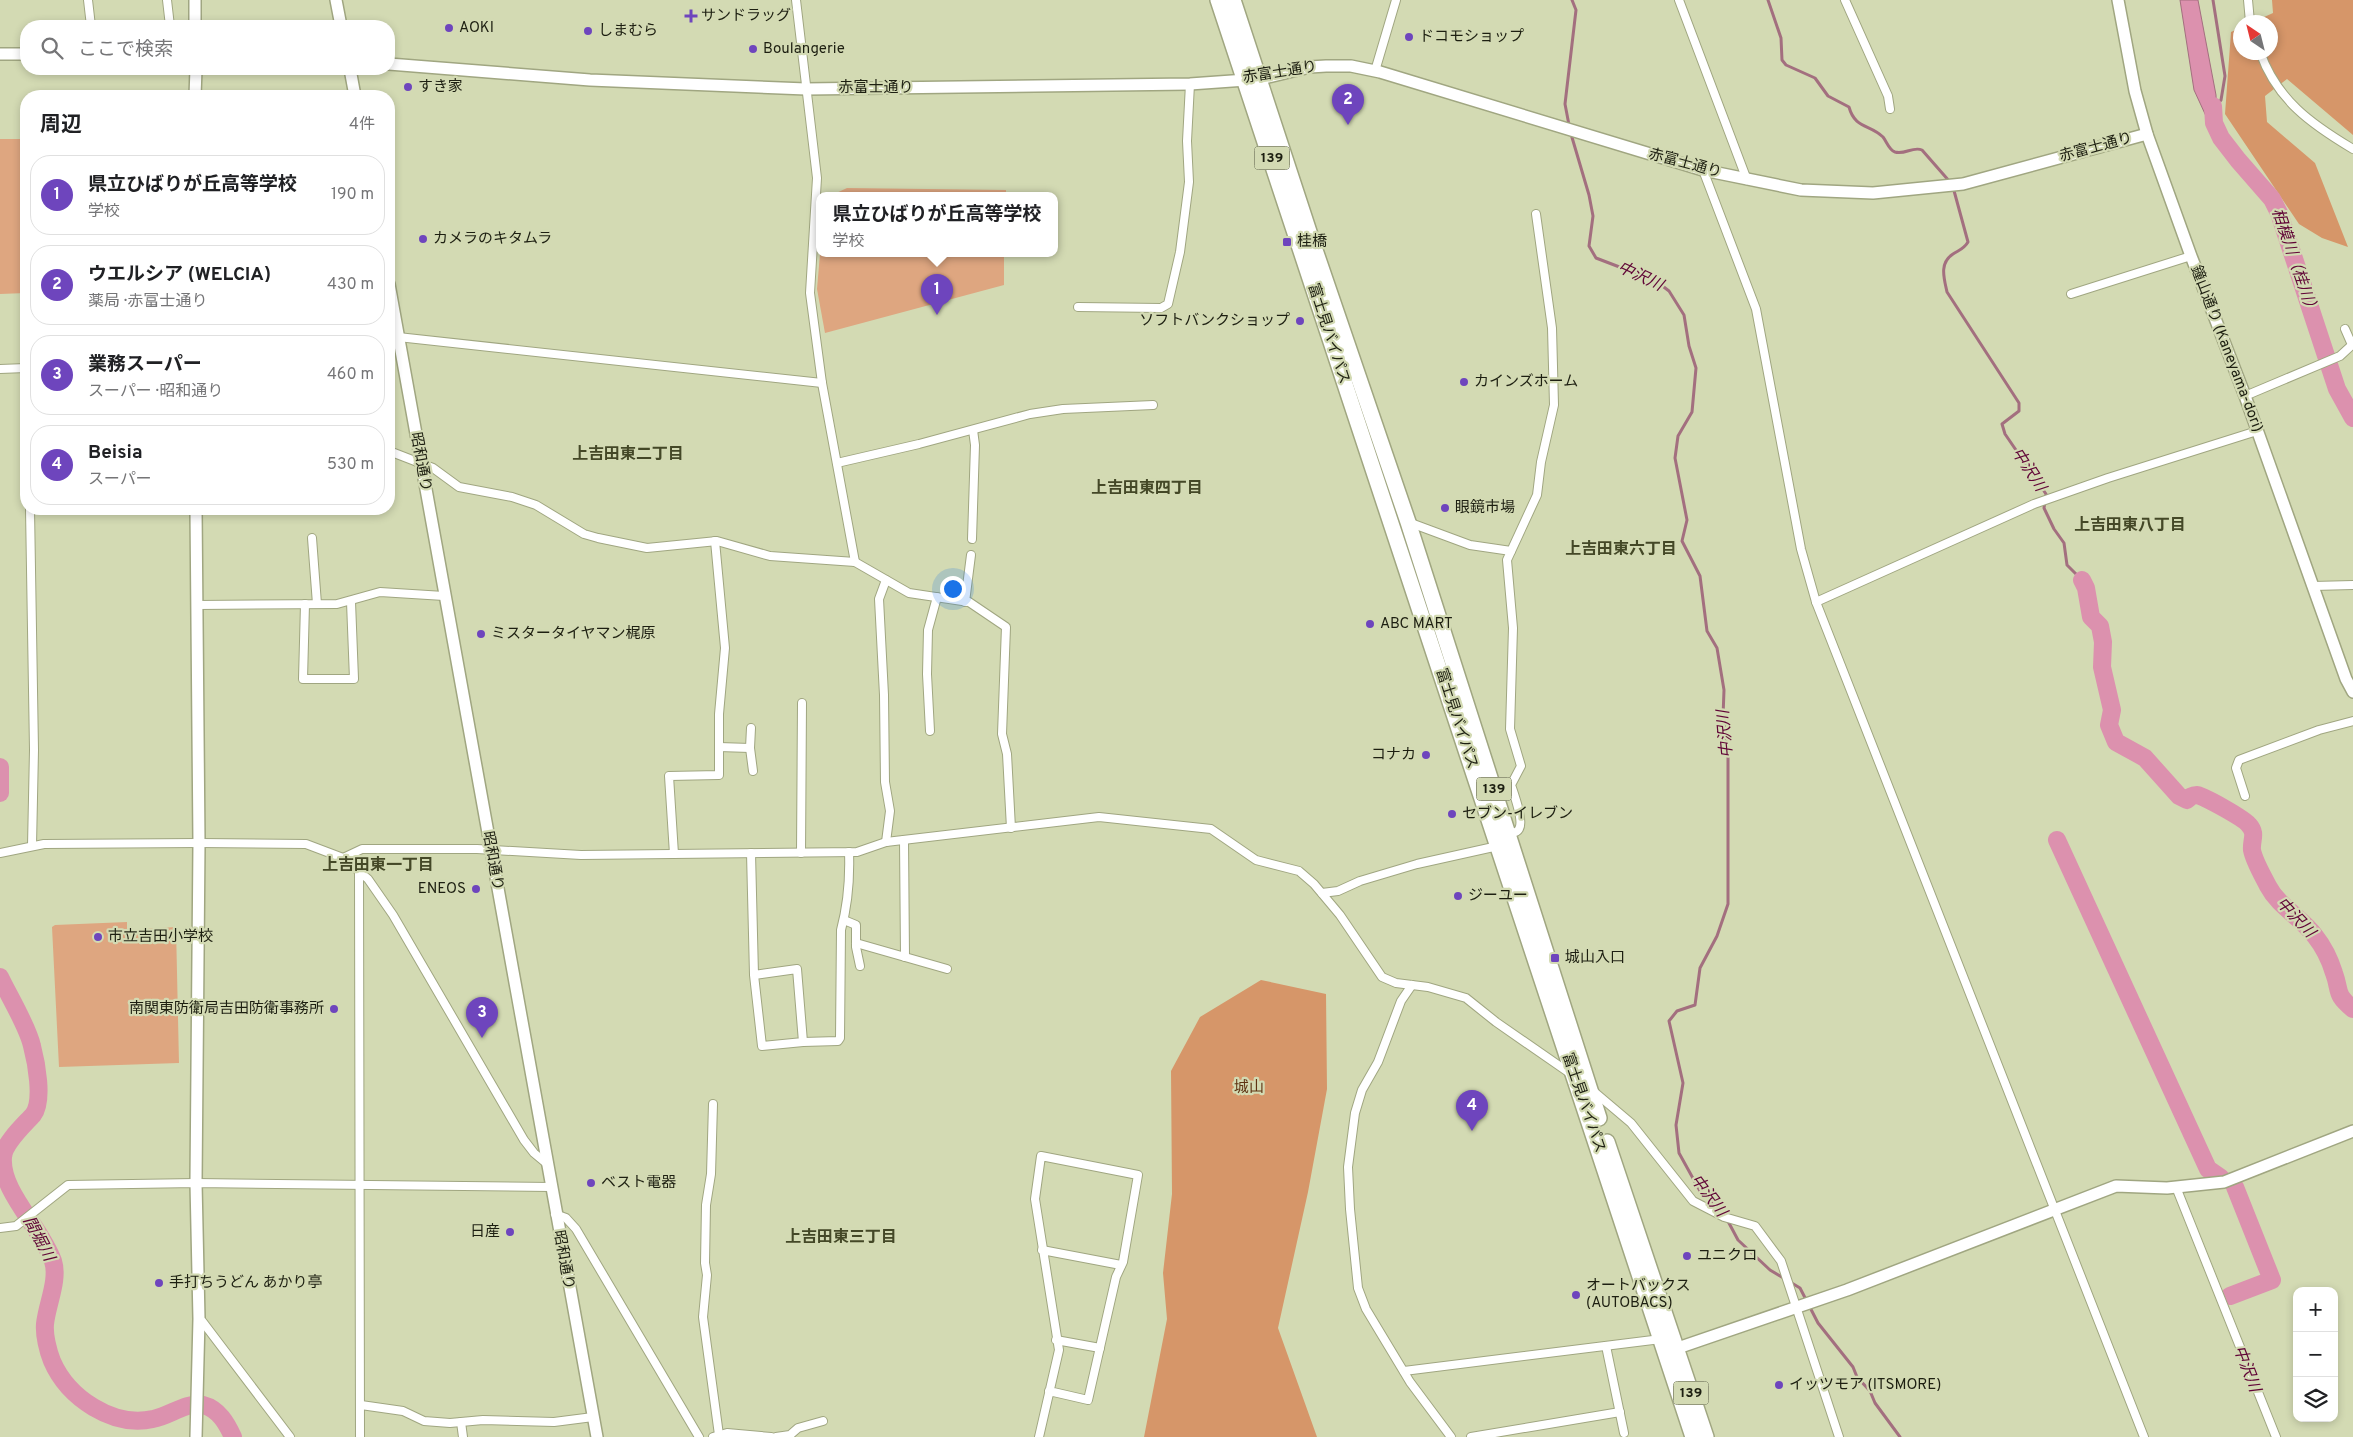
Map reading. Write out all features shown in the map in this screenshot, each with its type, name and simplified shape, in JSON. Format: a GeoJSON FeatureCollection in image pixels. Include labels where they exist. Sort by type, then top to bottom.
{"type":"FeatureCollection","features":[{"type":"Feature","properties":{"kind":"highway","name":"富士見バイパス"},"geometry":{"type":"LineString","coordinates":[[1218,0],[1252,80],[1314,248],[1408,522],[1589,1087],[1694,1437]]}},
{"type":"Feature","properties":{"kind":"highway","name":"富士見バイパス"},"geometry":{"type":"LineString","coordinates":[[1233,0],[1252,80],[1498,846],[1574,1076],[1668,1347],[1706,1437]]}},
{"type":"Feature","properties":{"kind":"street"},"geometry":{"type":"LineString","coordinates":[[88,0],[90,20]]}},
{"type":"Feature","properties":{"kind":"street"},"geometry":{"type":"LineString","coordinates":[[167,0],[169,20]]}},
{"type":"Feature","properties":{"kind":"street"},"geometry":{"type":"LineString","coordinates":[[195,0],[195,20]]}},
{"type":"Feature","properties":{"kind":"street"},"geometry":{"type":"LineString","coordinates":[[336,0],[341,20]]}},
{"type":"Feature","properties":{"kind":"street"},"geometry":{"type":"LineString","coordinates":[[796,0],[817,178],[816,192]]}},
{"type":"Feature","properties":{"kind":"street"},"geometry":{"type":"LineString","coordinates":[[1375,71],[1396,0]]}},
{"type":"Feature","properties":{"kind":"street"},"geometry":{"type":"LineString","coordinates":[[1679,0],[1747,180]]}},
{"type":"Feature","properties":{"kind":"street"},"geometry":{"type":"LineString","coordinates":[[1845,0],[1888,96],[1890,110]]}},
{"type":"Feature","properties":{"kind":"street","name":"鐘山通り (Kaneyama-dori)"},"geometry":{"type":"LineString","coordinates":[[2118,0],[2135,91],[2147,134],[2258,431],[2346,679],[2353,692]]}},
{"type":"Feature","properties":{"kind":"street"},"geometry":{"type":"LineString","coordinates":[[2248,0],[2249,15]]}},
{"type":"Feature","properties":{"kind":"street"},"geometry":{"type":"LineString","coordinates":[[0,54],[20,54]]}},
{"type":"Feature","properties":{"kind":"street"},"geometry":{"type":"LineString","coordinates":[[2264,60],[2287,101],[2305,118],[2353,149]]}},
{"type":"Feature","properties":{"kind":"street","name":"赤富士通り"},"geometry":{"type":"LineString","coordinates":[[395,64],[590,80],[806,89],[1190,84],[1252,80],[1310,67],[1351,66],[1375,71],[1703,170],[1801,190],[1873,193],[1963,184],[2147,134]]}},
{"type":"Feature","properties":{"kind":"street"},"geometry":{"type":"LineString","coordinates":[[195,90],[196,75]]}},
{"type":"Feature","properties":{"kind":"street"},"geometry":{"type":"LineString","coordinates":[[351,75],[354,90]]}},
{"type":"Feature","properties":{"kind":"street"},"geometry":{"type":"LineString","coordinates":[[1078,307],[1161,308],[1168,304],[1180,252],[1189,182],[1190,84]]}},
{"type":"Feature","properties":{"kind":"street"},"geometry":{"type":"LineString","coordinates":[[1703,170],[1756,309],[1801,549],[1816,602],[2144,1437]]}},
{"type":"Feature","properties":{"kind":"street"},"geometry":{"type":"LineString","coordinates":[[816,194],[810,293],[822,383],[855,562]]}},
{"type":"Feature","properties":{"kind":"street"},"geometry":{"type":"LineString","coordinates":[[1508,834],[1518,832],[1520,827],[1520,818],[1511,785],[1521,766],[1510,729],[1513,628],[1507,568],[1511,551],[1537,495],[1541,462],[1554,405],[1552,328],[1536,214]]}},
{"type":"Feature","properties":{"kind":"street"},"geometry":{"type":"LineString","coordinates":[[2071,294],[2191,256]]}},
{"type":"Feature","properties":{"kind":"street","name":"昭和通り"},"geometry":{"type":"LineString","coordinates":[[395,319],[555,1214],[597,1437]]}},
{"type":"Feature","properties":{"kind":"street"},"geometry":{"type":"LineString","coordinates":[[2245,396],[2340,356],[2352,345],[2345,329]]}},
{"type":"Feature","properties":{"kind":"street"},"geometry":{"type":"LineString","coordinates":[[398,337],[822,383]]}},
{"type":"Feature","properties":{"kind":"street"},"geometry":{"type":"LineString","coordinates":[[0,369],[20,368]]}},
{"type":"Feature","properties":{"kind":"street"},"geometry":{"type":"LineString","coordinates":[[837,463],[1030,414],[1063,409],[1153,406]]}},
{"type":"Feature","properties":{"kind":"street"},"geometry":{"type":"LineString","coordinates":[[972,539],[975,445],[973,430]]}},
{"type":"Feature","properties":{"kind":"street"},"geometry":{"type":"LineString","coordinates":[[1816,602],[2034,504],[2108,478],[2258,431]]}},
{"type":"Feature","properties":{"kind":"street"},"geometry":{"type":"LineString","coordinates":[[395,453],[433,468],[459,487],[512,497],[536,505],[584,534],[598,538],[647,548],[715,541],[770,556],[855,562],[910,593],[965,602],[986,612],[1006,626],[1002,734],[1007,754],[1011,828]]}},
{"type":"Feature","properties":{"kind":"street"},"geometry":{"type":"LineString","coordinates":[[30,515],[34,750],[32,846]]}},
{"type":"Feature","properties":{"kind":"street"},"geometry":{"type":"LineString","coordinates":[[196,515],[199,843],[196,1183],[199,1319],[196,1437]]}},
{"type":"Feature","properties":{"kind":"street"},"geometry":{"type":"LineString","coordinates":[[1408,522],[1470,545],[1511,551]]}},
{"type":"Feature","properties":{"kind":"street"},"geometry":{"type":"LineString","coordinates":[[312,538],[317,604]]}},
{"type":"Feature","properties":{"kind":"street"},"geometry":{"type":"LineString","coordinates":[[674,854],[669,776],[719,775],[720,714],[725,648],[715,541]]}},
{"type":"Feature","properties":{"kind":"street"},"geometry":{"type":"LineString","coordinates":[[965,602],[971,555]]}},
{"type":"Feature","properties":{"kind":"street"},"geometry":{"type":"LineString","coordinates":[[886,580],[879,599],[884,695],[885,782],[890,811],[886,842]]}},
{"type":"Feature","properties":{"kind":"street"},"geometry":{"type":"LineString","coordinates":[[2313,586],[2353,585]]}},
{"type":"Feature","properties":{"kind":"street"},"geometry":{"type":"LineString","coordinates":[[197,605],[336,604],[351,602],[380,592],[444,596]]}},
{"type":"Feature","properties":{"kind":"street"},"geometry":{"type":"LineString","coordinates":[[930,731],[927,674],[928,630],[937,597]]}},
{"type":"Feature","properties":{"kind":"street"},"geometry":{"type":"LineString","coordinates":[[305,604],[303,679],[354,679],[351,602]]}},
{"type":"Feature","properties":{"kind":"street"},"geometry":{"type":"LineString","coordinates":[[801,853],[802,703]]}},
{"type":"Feature","properties":{"kind":"street"},"geometry":{"type":"LineString","coordinates":[[2245,796],[2236,768],[2239,760],[2319,730],[2353,721]]}},
{"type":"Feature","properties":{"kind":"street"},"geometry":{"type":"LineString","coordinates":[[751,728],[750,748],[753,771]]}},
{"type":"Feature","properties":{"kind":"street"},"geometry":{"type":"LineString","coordinates":[[719,747],[750,748]]}},
{"type":"Feature","properties":{"kind":"street"},"geometry":{"type":"LineString","coordinates":[[342,858],[362,849],[490,850],[581,855],[857,852],[886,842],[1099,817],[1212,829],[1256,860],[1298,871],[1322,893],[1340,915],[1382,977],[1466,998],[1496,1022],[1589,1087],[1631,1123],[1693,1201],[1724,1217],[1755,1226],[1781,1261],[1840,1437]]}},
{"type":"Feature","properties":{"kind":"street"},"geometry":{"type":"LineString","coordinates":[[904,840],[905,957]]}},
{"type":"Feature","properties":{"kind":"street"},"geometry":{"type":"LineString","coordinates":[[0,853],[44,844],[306,844],[342,858],[368,879],[393,915],[524,1140],[546,1163]]}},
{"type":"Feature","properties":{"kind":"street"},"geometry":{"type":"LineString","coordinates":[[1322,893],[1338,891],[1360,881],[1417,864],[1498,846]]}},
{"type":"Feature","properties":{"kind":"street"},"geometry":{"type":"LineString","coordinates":[[751,853],[754,975],[762,1046],[838,1041],[840,1038],[841,930],[850,875],[849,852]]}},
{"type":"Feature","properties":{"kind":"street"},"geometry":{"type":"LineString","coordinates":[[359,872],[360,1437]]}},
{"type":"Feature","properties":{"kind":"street"},"geometry":{"type":"LineString","coordinates":[[844,920],[856,925],[856,943],[860,966]]}},
{"type":"Feature","properties":{"kind":"street"},"geometry":{"type":"LineString","coordinates":[[856,943],[947,969]]}},
{"type":"Feature","properties":{"kind":"street"},"geometry":{"type":"LineString","coordinates":[[754,975],[797,969],[803,1042]]}},
{"type":"Feature","properties":{"kind":"street"},"geometry":{"type":"LineString","coordinates":[[1412,985],[1402,1001],[1378,1062],[1362,1090],[1354,1113],[1348,1167],[1350,1209],[1358,1288],[1366,1309],[1404,1371],[1451,1437]]}},
{"type":"Feature","properties":{"kind":"street"},"geometry":{"type":"LineString","coordinates":[[713,1104],[711,1174],[706,1205],[705,1263],[707,1275],[703,1317],[716,1436],[727,1433],[771,1437]]}},
{"type":"Feature","properties":{"kind":"street"},"geometry":{"type":"LineString","coordinates":[[1404,1371],[1606,1346],[1668,1347],[1798,1308],[2116,1186],[2176,1187],[2224,1182],[2353,1132]]}},
{"type":"Feature","properties":{"kind":"street"},"geometry":{"type":"LineString","coordinates":[[1039,1437],[1059,1350],[1042,1250],[1036,1199],[1041,1156],[1138,1175],[1121,1265],[1116,1277],[1111,1306],[1088,1400],[1050,1391]]}},
{"type":"Feature","properties":{"kind":"street"},"geometry":{"type":"LineString","coordinates":[[0,1228],[16,1226],[68,1185],[196,1183],[551,1187]]}},
{"type":"Feature","properties":{"kind":"street"},"geometry":{"type":"LineString","coordinates":[[2176,1187],[2276,1437]]}},
{"type":"Feature","properties":{"kind":"street"},"geometry":{"type":"LineString","coordinates":[[555,1214],[566,1218],[576,1229],[699,1437]]}},
{"type":"Feature","properties":{"kind":"street"},"geometry":{"type":"LineString","coordinates":[[1042,1250],[1121,1265]]}},
{"type":"Feature","properties":{"kind":"street"},"geometry":{"type":"LineString","coordinates":[[199,1319],[290,1437]]}},
{"type":"Feature","properties":{"kind":"street"},"geometry":{"type":"LineString","coordinates":[[1056,1340],[1100,1348]]}},
{"type":"Feature","properties":{"kind":"street"},"geometry":{"type":"LineString","coordinates":[[1606,1346],[1624,1433]]}},
{"type":"Feature","properties":{"kind":"street"},"geometry":{"type":"LineString","coordinates":[[360,1405],[403,1411],[424,1421],[554,1422],[593,1417]]}},
{"type":"Feature","properties":{"kind":"street"},"geometry":{"type":"LineString","coordinates":[[1471,1437],[1620,1412]]}},
{"type":"Feature","properties":{"kind":"street"},"geometry":{"type":"LineString","coordinates":[[776,1437],[790,1435],[798,1428],[823,1420]]}},
{"type":"Feature","properties":{"kind":"street"},"geometry":{"type":"LineString","coordinates":[[462,1422],[464,1437]]}},
{"type":"Feature","properties":{"kind":"shaded area"},"geometry":{"type":"Polygon","coordinates":[[[2180,0],[2198,0],[2216,95],[2217,140],[2194,90],[2180,0]]]}},
{"type":"Feature","properties":{"kind":"shaded area"},"geometry":{"type":"Polygon","coordinates":[[[0,139],[20,139],[20,293],[0,294],[0,139]]]}},
{"type":"Feature","properties":{"kind":"shaded area"},"geometry":{"type":"Polygon","coordinates":[[[847,188],[1006,190],[1006,192],[838,192],[847,188]]]}},
{"type":"Feature","properties":{"kind":"shaded area"},"geometry":{"type":"Polygon","coordinates":[[[820,257],[1004,257],[1004,285],[825,333],[817,289],[820,257]]]}},
{"type":"Feature","properties":{"kind":"shaded area"},"geometry":{"type":"Polygon","coordinates":[[[127,922],[127,930],[176,927],[179,1063],[59,1067],[52,927],[55,925],[127,922]]]}},
{"type":"Feature","properties":{"kind":"green space"},"geometry":{"type":"Polygon","coordinates":[[[2272,0],[2353,0],[2353,135],[2287,79],[2265,96],[2267,122],[2315,163],[2348,247],[2322,238],[2299,224],[2225,114],[2231,32],[2233,31],[2233,60],[2278,60],[2278,15],[2269,15],[2273,13],[2272,0]]]}},
{"type":"Feature","properties":{"kind":"green space","name":"城山"},"geometry":{"type":"Polygon","coordinates":[[[1261,980],[1326,994],[1327,1089],[1308,1192],[1278,1328],[1317,1437],[1144,1437],[1167,1319],[1163,1273],[1172,1194],[1171,1071],[1200,1017],[1261,980]]]}},
{"type":"Feature","properties":{"kind":"waterway","name":"中沢川"},"geometry":{"type":"LineString","coordinates":[[1569,125],[1565,104],[1576,10],[1572,0]]}},
{"type":"Feature","properties":{"kind":"waterway","name":"中沢川"},"geometry":{"type":"LineString","coordinates":[[1768,0],[1781,38],[1782,60],[1786,65],[1815,78],[1828,96],[1849,107],[1855,119],[1883,137],[1893,151],[1899,153],[1915,149],[1922,150],[1950,182]]}},
{"type":"Feature","properties":{"kind":"waterway"},"geometry":{"type":"LineString","coordinates":[[2213,0],[2225,76],[2221,100],[2214,108]]}},
{"type":"Feature","properties":{"kind":"waterway","name":"相模川（桂川）"},"geometry":{"type":"LineString","coordinates":[[2213,106],[2214,123],[2221,138],[2272,199],[2279,213],[2337,389],[2353,418]]}},
{"type":"Feature","properties":{"kind":"waterway","name":"中沢川"},"geometry":{"type":"LineString","coordinates":[[1571,134],[1589,195],[1593,216],[1589,246],[1596,258],[1656,281],[1669,291],[1684,315],[1689,346],[1696,368],[1692,412],[1678,436],[1675,458],[1687,520],[1682,541],[1700,576],[1707,631],[1717,648],[1724,690],[1723,717],[1728,752],[1728,904],[1717,936],[1700,968],[1695,1005],[1677,1011],[1669,1021],[1683,1083],[1676,1125],[1679,1153],[1700,1191],[1722,1210],[1738,1240],[1770,1270],[1800,1288],[1818,1323],[1853,1367],[1857,1377],[1870,1391],[1875,1403],[1900,1437]]}},
{"type":"Feature","properties":{"kind":"waterway","name":"中沢川"},"geometry":{"type":"LineString","coordinates":[[1953,187],[1968,242],[1963,248],[1953,254],[1944,266],[1947,292],[2019,403],[2019,411],[2002,424],[2005,434],[2046,494],[2044,508],[2054,529],[2064,543],[2067,565],[2082,580]]}},
{"type":"Feature","properties":{"kind":"waterway","name":"中沢川"},"geometry":{"type":"LineString","coordinates":[[2082,580],[2086,588],[2091,617],[2100,626],[2103,642],[2102,667],[2112,710],[2109,725],[2116,742],[2145,758],[2179,796],[2187,800],[2194,795],[2201,796],[2249,825],[2253,831],[2253,854],[2268,886],[2278,900],[2318,940],[2330,963],[2340,996],[2353,1009]]}},
{"type":"Feature","properties":{"kind":"waterway","name":"間堀川"},"geometry":{"type":"LineString","coordinates":[[0,767],[0,793]]}},
{"type":"Feature","properties":{"kind":"waterway","name":"中沢川"},"geometry":{"type":"LineString","coordinates":[[2057,840],[2208,1169],[2221,1178]]}},
{"type":"Feature","properties":{"kind":"waterway","name":"間堀川"},"geometry":{"type":"LineString","coordinates":[[0,977],[27,1030],[37,1071],[39,1091],[36,1109],[11,1140],[3,1157],[4,1170],[14,1196],[40,1235],[53,1261],[55,1276],[45,1328],[52,1361],[59,1374],[80,1398],[108,1414],[138,1421],[153,1419],[184,1407],[203,1405],[218,1413],[233,1437]]}},
{"type":"Feature","properties":{"kind":"waterway","name":"中沢川"},"geometry":{"type":"LineString","coordinates":[[2230,1296],[2272,1280],[2235,1187]]}},
{"type":"Feature","properties":{"kind":"place","name":"サンドラッグ"},"geometry":{"type":"Point","coordinates":[691,16]}},
{"type":"Feature","properties":{"kind":"place","name":"AOKI"},"geometry":{"type":"Point","coordinates":[449,28]}},
{"type":"Feature","properties":{"kind":"place","name":"しまむら"},"geometry":{"type":"Point","coordinates":[588,31]}},
{"type":"Feature","properties":{"kind":"place","name":"ドコモショップ"},"geometry":{"type":"Point","coordinates":[1409,37]}},
{"type":"Feature","properties":{"kind":"place","name":"Boulangerie"},"geometry":{"type":"Point","coordinates":[753,49]}},
{"type":"Feature","properties":{"kind":"place","name":"すき家"},"geometry":{"type":"Point","coordinates":[408,87]}},
{"type":"Feature","properties":{"kind":"place","name":"ウエルシア (WELCIA)"},"geometry":{"type":"Point","coordinates":[1348,125]}},
{"type":"Feature","properties":{"kind":"place","name":"カメラのキタムラ"},"geometry":{"type":"Point","coordinates":[423,239]}},
{"type":"Feature","properties":{"kind":"place","name":"桂橋"},"geometry":{"type":"Point","coordinates":[1287,242]}},
{"type":"Feature","properties":{"kind":"place","name":"県立ひばりが丘高等学校"},"geometry":{"type":"Point","coordinates":[937,315]}},
{"type":"Feature","properties":{"kind":"place","name":"ソフトバンクショップ"},"geometry":{"type":"Point","coordinates":[1300,321]}},
{"type":"Feature","properties":{"kind":"place","name":"カインズホーム"},"geometry":{"type":"Point","coordinates":[1464,382]}},
{"type":"Feature","properties":{"kind":"place","name":"眼鏡市場"},"geometry":{"type":"Point","coordinates":[1445,508]}},
{"type":"Feature","properties":{"kind":"place","name":"ABC MART"},"geometry":{"type":"Point","coordinates":[1370,624]}},
{"type":"Feature","properties":{"kind":"place","name":"ミスタータイヤマン梶原"},"geometry":{"type":"Point","coordinates":[481,634]}},
{"type":"Feature","properties":{"kind":"place","name":"コナカ"},"geometry":{"type":"Point","coordinates":[1426,755]}},
{"type":"Feature","properties":{"kind":"place","name":"セブン-イレブン"},"geometry":{"type":"Point","coordinates":[1452,814]}},
{"type":"Feature","properties":{"kind":"place","name":"ENEOS"},"geometry":{"type":"Point","coordinates":[476,889]}},
{"type":"Feature","properties":{"kind":"place","name":"ジーユー"},"geometry":{"type":"Point","coordinates":[1458,896]}},
{"type":"Feature","properties":{"kind":"place","name":"市立吉田小学校"},"geometry":{"type":"Point","coordinates":[98,937]}},
{"type":"Feature","properties":{"kind":"place","name":"城山入口"},"geometry":{"type":"Point","coordinates":[1555,958]}},
{"type":"Feature","properties":{"kind":"place","name":"南関東防衛局吉田防衛事務所"},"geometry":{"type":"Point","coordinates":[334,1009]}},
{"type":"Feature","properties":{"kind":"place","name":"業務スーパー"},"geometry":{"type":"Point","coordinates":[482,1038]}},
{"type":"Feature","properties":{"kind":"place","name":"Beisia"},"geometry":{"type":"Point","coordinates":[1472,1131]}},
{"type":"Feature","properties":{"kind":"place","name":"ベスト電器"},"geometry":{"type":"Point","coordinates":[591,1183]}},
{"type":"Feature","properties":{"kind":"place","name":"日産"},"geometry":{"type":"Point","coordinates":[510,1232]}},
{"type":"Feature","properties":{"kind":"place","name":"ユニクロ"},"geometry":{"type":"Point","coordinates":[1687,1256]}},
{"type":"Feature","properties":{"kind":"place","name":"手打ちうどん あかり亭"},"geometry":{"type":"Point","coordinates":[159,1283]}},
{"type":"Feature","properties":{"kind":"place","name":"オートバックス (AUTOBACS)"},"geometry":{"type":"Point","coordinates":[1576,1295]}},
{"type":"Feature","properties":{"kind":"place","name":"イッツモア (ITSMORE)"},"geometry":{"type":"Point","coordinates":[1779,1385]}},
{"type":"Feature","properties":{"kind":"district","name":"上吉田東二丁目"},"geometry":{"type":"Point","coordinates":[628,455]}},
{"type":"Feature","properties":{"kind":"district","name":"上吉田東四丁目"},"geometry":{"type":"Point","coordinates":[1147,489]}},
{"type":"Feature","properties":{"kind":"district","name":"上吉田東八丁目"},"geometry":{"type":"Point","coordinates":[2130,526]}},
{"type":"Feature","properties":{"kind":"district","name":"上吉田東六丁目"},"geometry":{"type":"Point","coordinates":[1621,550]}},
{"type":"Feature","properties":{"kind":"district","name":"上吉田東一丁目"},"geometry":{"type":"Point","coordinates":[378,866]}},
{"type":"Feature","properties":{"kind":"district","name":"上吉田東三丁目"},"geometry":{"type":"Point","coordinates":[841,1238]}}]}
